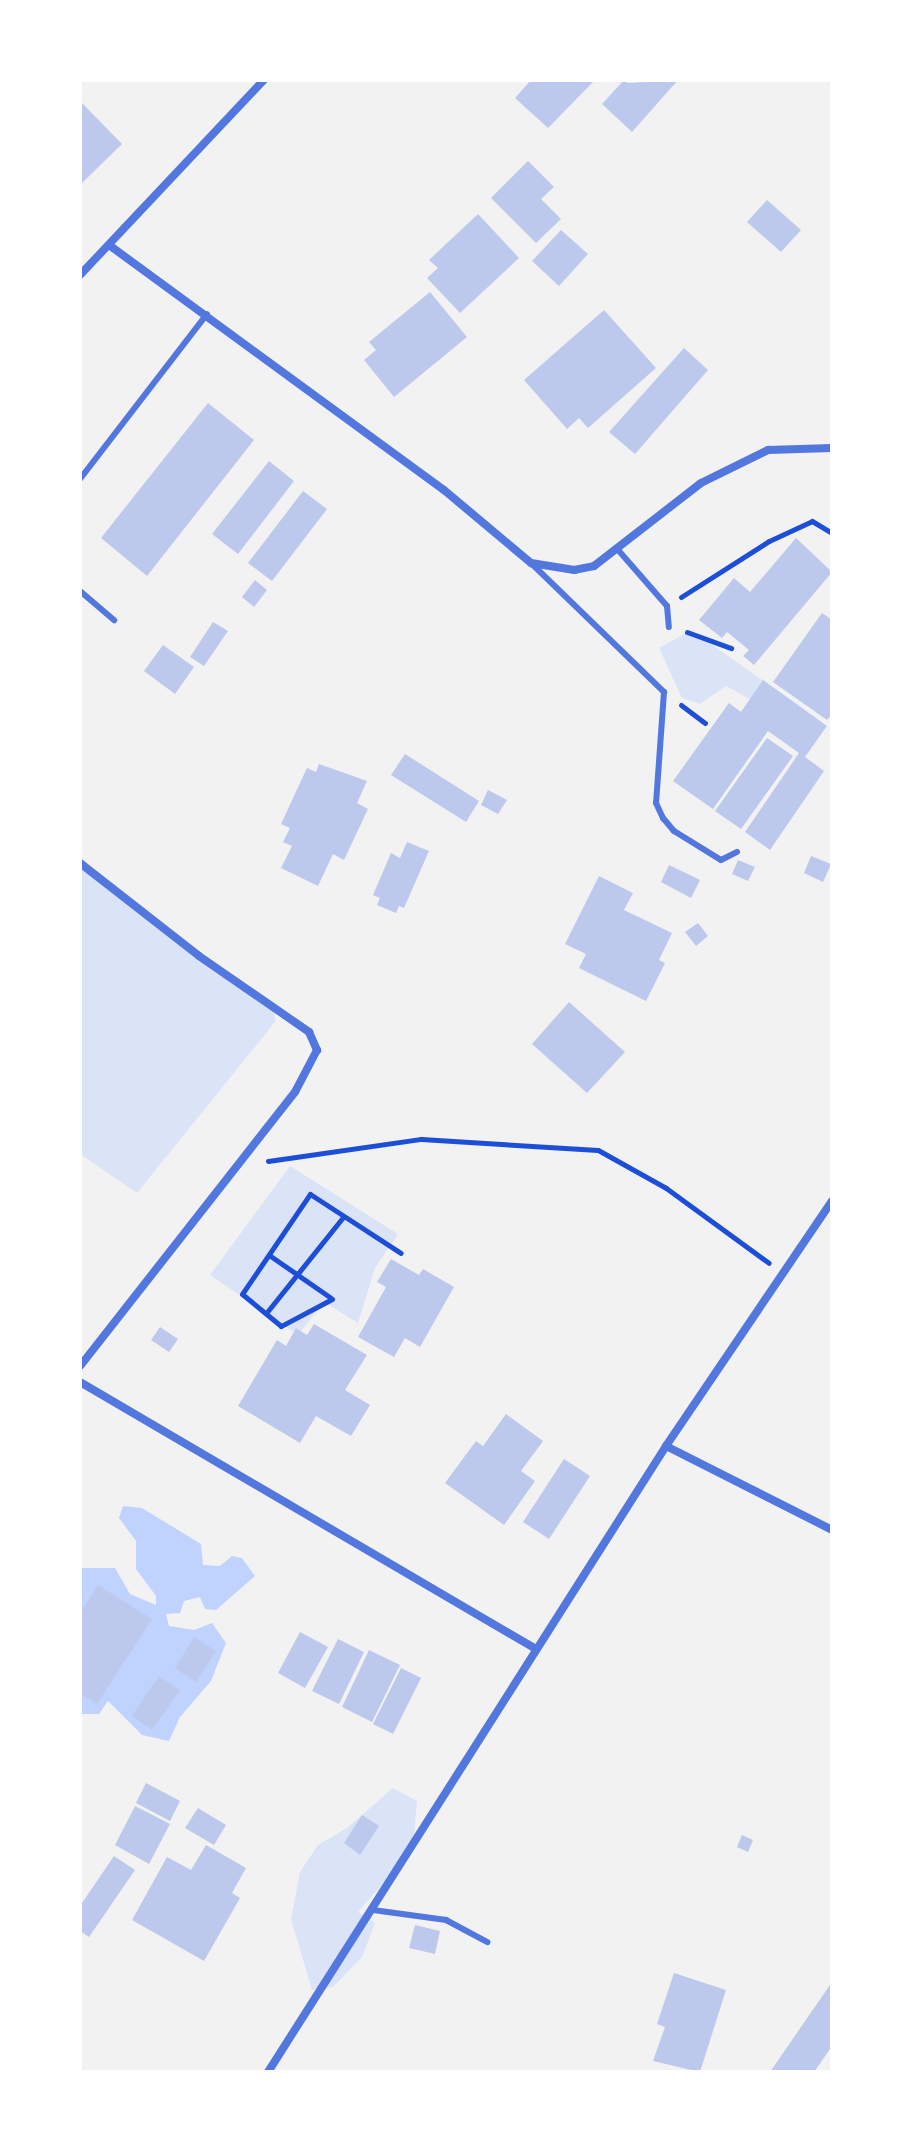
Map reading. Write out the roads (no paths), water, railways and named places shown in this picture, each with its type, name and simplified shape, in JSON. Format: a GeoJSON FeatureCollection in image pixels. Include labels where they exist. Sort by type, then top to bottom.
{"type":"FeatureCollection","features":[{"type":"Feature","properties":{"kind":"street"},"geometry":{"type":"LineString","coordinates":[[80,275],[264,80]]}},
{"type":"Feature","properties":{"kind":"street"},"geometry":{"type":"LineString","coordinates":[[109,245],[444,490],[531,563],[574,570],[594,566],[619,551],[701,483],[768,450],[832,448]]}},
{"type":"Feature","properties":{"kind":"street"},"geometry":{"type":"LineString","coordinates":[[80,863],[199,956],[309,1032],[317,1050],[310,1072],[80,1366]]}},
{"type":"Feature","properties":{"kind":"street"},"geometry":{"type":"LineString","coordinates":[[268,2072],[666,1446],[832,1201]]}},
{"type":"Feature","properties":{"kind":"street"},"geometry":{"type":"LineString","coordinates":[[80,1382],[536,1649]]}},
{"type":"Feature","properties":{"kind":"street"},"geometry":{"type":"LineString","coordinates":[[666,1446],[832,1530]]}},
{"type":"Feature","properties":{"kind":"lane"},"geometry":{"type":"LineString","coordinates":[[80,479],[207,314]]}},
{"type":"Feature","properties":{"kind":"lane"},"geometry":{"type":"LineString","coordinates":[[619,551],[667,606],[669,627]]}},
{"type":"Feature","properties":{"kind":"lane"},"geometry":{"type":"LineString","coordinates":[[531,563],[664,692],[656,803],[663,818],[674,831],[721,860],[737,852]]}},
{"type":"Feature","properties":{"kind":"lane"},"geometry":{"type":"LineString","coordinates":[[80,591],[114,620]]}},
{"type":"Feature","properties":{"kind":"lane"},"geometry":{"type":"LineString","coordinates":[[373,1910],[446,1920],[487,1942]]}},
{"type":"Feature","properties":{"kind":"water"},"geometry":{"type":"Polygon","coordinates":[[[123,1506],[142,1508],[201,1544],[203,1565],[220,1566],[232,1556],[242,1558],[255,1576],[216,1610],[205,1609],[200,1597],[184,1601],[180,1613],[166,1614],[169,1626],[194,1630],[212,1623],[226,1643],[211,1681],[180,1717],[169,1741],[142,1735],[108,1701],[99,1714],[80,1714],[80,1568],[115,1568],[130,1594],[156,1605],[156,1596],[136,1569],[136,1541],[119,1518],[123,1506]]]}}]}
